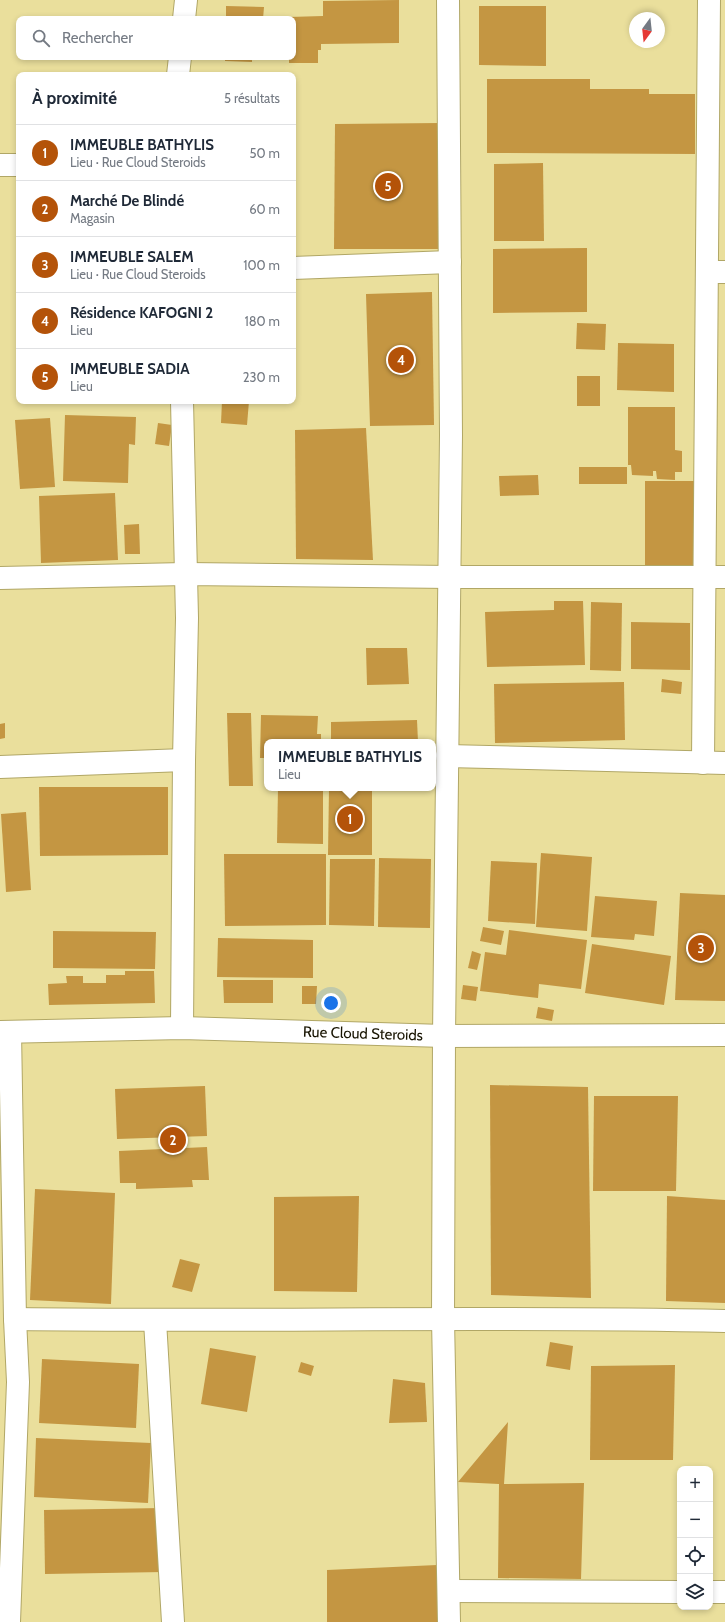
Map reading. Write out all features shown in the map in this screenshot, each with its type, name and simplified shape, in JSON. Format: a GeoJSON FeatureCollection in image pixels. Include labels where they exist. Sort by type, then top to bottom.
{"type":"FeatureCollection","features":[{"type":"Feature","properties":{"kind":"street"},"geometry":{"type":"LineString","coordinates":[[184,16],[186,0]]}},
{"type":"Feature","properties":{"kind":"street"},"geometry":{"type":"LineString","coordinates":[[448,0],[451,435],[444,1036],[443,1318],[449,1622]]}},
{"type":"Feature","properties":{"kind":"street"},"geometry":{"type":"LineString","coordinates":[[703,763],[715,577],[716,272],[709,0]]}},
{"type":"Feature","properties":{"kind":"street"},"geometry":{"type":"LineString","coordinates":[[178,72],[180,60]]}},
{"type":"Feature","properties":{"kind":"street"},"geometry":{"type":"LineString","coordinates":[[0,165],[16,165]]}},
{"type":"Feature","properties":{"kind":"street"},"geometry":{"type":"LineString","coordinates":[[296,268],[450,262]]}},
{"type":"Feature","properties":{"kind":"street"},"geometry":{"type":"LineString","coordinates":[[182,404],[187,618],[184,760],[182,1028]]}},
{"type":"Feature","properties":{"kind":"street"},"geometry":{"type":"LineString","coordinates":[[0,578],[185,574],[450,577],[715,577]]}},
{"type":"Feature","properties":{"kind":"street"},"geometry":{"type":"LineString","coordinates":[[447,756],[725,763]]}},
{"type":"Feature","properties":{"kind":"street"},"geometry":{"type":"LineString","coordinates":[[0,767],[184,760]]}},
{"type":"Feature","properties":{"kind":"street","name":"Rue Cloud Steroids"},"geometry":{"type":"LineString","coordinates":[[5,1032],[182,1028],[444,1036],[725,1035]]}},
{"type":"Feature","properties":{"kind":"street"},"geometry":{"type":"LineString","coordinates":[[5,1032],[18,1382],[9,1622]]}},
{"type":"Feature","properties":{"kind":"street"},"geometry":{"type":"LineString","coordinates":[[15,1319],[155,1321],[443,1318],[725,1321]]}},
{"type":"Feature","properties":{"kind":"street"},"geometry":{"type":"LineString","coordinates":[[155,1321],[173,1622]]}},
{"type":"Feature","properties":{"kind":"street"},"geometry":{"type":"LineString","coordinates":[[449,1591],[677,1592]]}},
{"type":"Feature","properties":{"kind":"street"},"geometry":{"type":"LineString","coordinates":[[713,1592],[725,1592]]}},
{"type":"Feature","properties":{"kind":"building"},"geometry":{"type":"Polygon","coordinates":[[[399,0],[399,43],[321,44],[321,50],[318,50],[318,63],[289,63],[289,60],[296,60],[296,17],[323,16],[323,1],[399,0]]]}},
{"type":"Feature","properties":{"kind":"building"},"geometry":{"type":"Polygon","coordinates":[[[226,6],[264,7],[263,16],[226,16],[226,6]]]}},
{"type":"Feature","properties":{"kind":"building"},"geometry":{"type":"Polygon","coordinates":[[[479,6],[546,6],[546,66],[479,65],[479,6]]]}},
{"type":"Feature","properties":{"kind":"building"},"geometry":{"type":"Polygon","coordinates":[[[252,60],[252,62],[225,61],[252,60]]]}},
{"type":"Feature","properties":{"kind":"building"},"geometry":{"type":"Polygon","coordinates":[[[487,79],[590,79],[590,89],[649,89],[649,94],[695,94],[695,154],[487,153],[487,79]]]}},
{"type":"Feature","properties":{"kind":"building"},"geometry":{"type":"Polygon","coordinates":[[[440,123],[442,249],[334,249],[335,124],[440,123]]]}},
{"type":"Feature","properties":{"kind":"building"},"geometry":{"type":"Polygon","coordinates":[[[543,163],[544,241],[494,241],[494,164],[543,163]]]}},
{"type":"Feature","properties":{"kind":"building"},"geometry":{"type":"Polygon","coordinates":[[[587,248],[587,312],[493,313],[493,249],[587,248]]]}},
{"type":"Feature","properties":{"kind":"building"},"geometry":{"type":"Polygon","coordinates":[[[432,292],[434,425],[370,426],[366,294],[432,292]]]}},
{"type":"Feature","properties":{"kind":"building"},"geometry":{"type":"Polygon","coordinates":[[[577,323],[606,324],[605,350],[576,349],[577,323]]]}},
{"type":"Feature","properties":{"kind":"building"},"geometry":{"type":"Polygon","coordinates":[[[618,343],[674,344],[674,392],[617,390],[618,343]]]}},
{"type":"Feature","properties":{"kind":"building"},"geometry":{"type":"Polygon","coordinates":[[[577,376],[600,376],[600,406],[577,406],[577,376]]]}},
{"type":"Feature","properties":{"kind":"building"},"geometry":{"type":"Polygon","coordinates":[[[222,404],[249,404],[247,425],[221,423],[222,404]]]}},
{"type":"Feature","properties":{"kind":"building"},"geometry":{"type":"Polygon","coordinates":[[[628,407],[675,407],[675,450],[682,451],[682,472],[675,472],[675,480],[657,479],[656,471],[653,471],[653,476],[632,475],[631,465],[628,465],[628,407]]]}},
{"type":"Feature","properties":{"kind":"building"},"geometry":{"type":"Polygon","coordinates":[[[65,415],[136,417],[135,445],[129,444],[128,483],[63,481],[65,415]]]}},
{"type":"Feature","properties":{"kind":"building"},"geometry":{"type":"Polygon","coordinates":[[[50,418],[55,487],[20,489],[15,420],[50,418]]]}},
{"type":"Feature","properties":{"kind":"building"},"geometry":{"type":"Polygon","coordinates":[[[158,423],[172,425],[169,446],[155,444],[158,423]]]}},
{"type":"Feature","properties":{"kind":"building"},"geometry":{"type":"Polygon","coordinates":[[[366,428],[373,560],[296,559],[295,430],[366,428]]]}},
{"type":"Feature","properties":{"kind":"building"},"geometry":{"type":"Polygon","coordinates":[[[579,467],[627,467],[627,484],[579,484],[579,467]]]}},
{"type":"Feature","properties":{"kind":"building"},"geometry":{"type":"Polygon","coordinates":[[[538,475],[539,495],[500,496],[499,476],[538,475]]]}},
{"type":"Feature","properties":{"kind":"building"},"geometry":{"type":"Polygon","coordinates":[[[645,481],[697,481],[698,566],[645,566],[645,481]]]}},
{"type":"Feature","properties":{"kind":"building"},"geometry":{"type":"Polygon","coordinates":[[[115,493],[118,560],[41,563],[39,496],[115,493]]]}},
{"type":"Feature","properties":{"kind":"building"},"geometry":{"type":"Polygon","coordinates":[[[139,524],[140,554],[125,554],[124,525],[139,524]]]}},
{"type":"Feature","properties":{"kind":"building"},"geometry":{"type":"Polygon","coordinates":[[[554,601],[583,601],[585,665],[487,667],[485,612],[554,610],[554,601]]]}},
{"type":"Feature","properties":{"kind":"building"},"geometry":{"type":"Polygon","coordinates":[[[591,602],[622,603],[621,671],[590,670],[591,602]]]}},
{"type":"Feature","properties":{"kind":"building"},"geometry":{"type":"Polygon","coordinates":[[[631,622],[690,623],[690,670],[631,669],[631,622]]]}},
{"type":"Feature","properties":{"kind":"building"},"geometry":{"type":"Polygon","coordinates":[[[366,648],[407,648],[409,684],[367,685],[366,648]]]}},
{"type":"Feature","properties":{"kind":"building"},"geometry":{"type":"Polygon","coordinates":[[[662,679],[682,682],[681,694],[661,692],[662,679]]]}},
{"type":"Feature","properties":{"kind":"building"},"geometry":{"type":"Polygon","coordinates":[[[624,682],[625,740],[495,743],[494,684],[624,682]]]}},
{"type":"Feature","properties":{"kind":"building"},"geometry":{"type":"Polygon","coordinates":[[[227,713],[251,713],[253,786],[229,786],[227,713]]]}},
{"type":"Feature","properties":{"kind":"building"},"geometry":{"type":"Polygon","coordinates":[[[261,715],[318,716],[317,734],[321,734],[321,739],[264,739],[264,758],[260,758],[261,715]]]}},
{"type":"Feature","properties":{"kind":"building"},"geometry":{"type":"Polygon","coordinates":[[[417,720],[418,739],[331,739],[331,722],[417,720]]]}},
{"type":"Feature","properties":{"kind":"building"},"geometry":{"type":"Polygon","coordinates":[[[5,723],[5,738],[0,739],[0,724],[5,723]]]}},
{"type":"Feature","properties":{"kind":"building"},"geometry":{"type":"Polygon","coordinates":[[[39,787],[168,787],[168,855],[40,856],[39,787]]]}},
{"type":"Feature","properties":{"kind":"building"},"geometry":{"type":"Polygon","coordinates":[[[278,791],[323,791],[323,844],[277,843],[278,791]]]}},
{"type":"Feature","properties":{"kind":"building"},"geometry":{"type":"Polygon","coordinates":[[[329,791],[372,791],[372,855],[328,855],[329,791]]]}},
{"type":"Feature","properties":{"kind":"building"},"geometry":{"type":"Polygon","coordinates":[[[26,812],[31,890],[6,892],[1,814],[26,812]]]}},
{"type":"Feature","properties":{"kind":"building"},"geometry":{"type":"Polygon","coordinates":[[[541,853],[592,857],[587,931],[536,927],[541,853]]]}},
{"type":"Feature","properties":{"kind":"building"},"geometry":{"type":"Polygon","coordinates":[[[224,854],[326,854],[326,925],[225,926],[224,854]]]}},
{"type":"Feature","properties":{"kind":"building"},"geometry":{"type":"Polygon","coordinates":[[[379,858],[431,859],[430,928],[378,927],[379,858]]]}},
{"type":"Feature","properties":{"kind":"building"},"geometry":{"type":"Polygon","coordinates":[[[330,859],[375,859],[374,926],[329,925],[330,859]]]}},
{"type":"Feature","properties":{"kind":"building"},"geometry":{"type":"Polygon","coordinates":[[[491,861],[537,863],[535,924],[488,921],[491,861]]]}},
{"type":"Feature","properties":{"kind":"building"},"geometry":{"type":"Polygon","coordinates":[[[680,893],[725,895],[725,1001],[675,1000],[680,893]]]}},
{"type":"Feature","properties":{"kind":"building"},"geometry":{"type":"Polygon","coordinates":[[[595,896],[657,901],[654,936],[635,934],[634,940],[591,937],[595,896]]]}},
{"type":"Feature","properties":{"kind":"building"},"geometry":{"type":"Polygon","coordinates":[[[483,927],[504,931],[501,945],[480,941],[483,927]]]}},
{"type":"Feature","properties":{"kind":"building"},"geometry":{"type":"Polygon","coordinates":[[[509,930],[587,940],[581,989],[539,984],[538,998],[480,991],[485,952],[506,955],[509,930]]]}},
{"type":"Feature","properties":{"kind":"building"},"geometry":{"type":"Polygon","coordinates":[[[53,931],[156,932],[155,969],[53,968],[53,931]]]}},
{"type":"Feature","properties":{"kind":"building"},"geometry":{"type":"Polygon","coordinates":[[[218,938],[313,940],[313,978],[217,977],[218,938]]]}},
{"type":"Feature","properties":{"kind":"building"},"geometry":{"type":"Polygon","coordinates":[[[592,944],[671,956],[664,1005],[585,993],[592,944]]]}},
{"type":"Feature","properties":{"kind":"building"},"geometry":{"type":"Polygon","coordinates":[[[472,951],[481,954],[477,970],[468,968],[472,951]]]}},
{"type":"Feature","properties":{"kind":"building"},"geometry":{"type":"Polygon","coordinates":[[[125,971],[154,971],[155,1003],[49,1005],[48,984],[67,983],[66,976],[83,976],[83,983],[106,983],[106,975],[125,975],[125,971]]]}},
{"type":"Feature","properties":{"kind":"building"},"geometry":{"type":"Polygon","coordinates":[[[223,980],[273,980],[273,1003],[224,1003],[223,980]]]}},
{"type":"Feature","properties":{"kind":"building"},"geometry":{"type":"Polygon","coordinates":[[[463,985],[478,987],[476,1001],[461,999],[463,985]]]}},
{"type":"Feature","properties":{"kind":"building"},"geometry":{"type":"Polygon","coordinates":[[[302,986],[317,986],[316,1004],[302,1004],[302,986]]]}},
{"type":"Feature","properties":{"kind":"building"},"geometry":{"type":"Polygon","coordinates":[[[538,1007],[554,1010],[552,1021],[536,1018],[538,1007]]]}},
{"type":"Feature","properties":{"kind":"building"},"geometry":{"type":"Polygon","coordinates":[[[490,1085],[588,1087],[591,1298],[491,1295],[490,1085]]]}},
{"type":"Feature","properties":{"kind":"building"},"geometry":{"type":"Polygon","coordinates":[[[205,1086],[207,1136],[117,1139],[115,1089],[205,1086]]]}},
{"type":"Feature","properties":{"kind":"building"},"geometry":{"type":"Polygon","coordinates":[[[594,1096],[678,1096],[676,1191],[593,1191],[594,1096]]]}},
{"type":"Feature","properties":{"kind":"building"},"geometry":{"type":"Polygon","coordinates":[[[207,1147],[209,1180],[192,1180],[193,1187],[136,1189],[136,1183],[120,1183],[119,1151],[207,1147]]]}},
{"type":"Feature","properties":{"kind":"building"},"geometry":{"type":"Polygon","coordinates":[[[35,1189],[115,1193],[111,1304],[30,1300],[35,1189]]]}},
{"type":"Feature","properties":{"kind":"building"},"geometry":{"type":"Polygon","coordinates":[[[359,1196],[357,1292],[274,1291],[274,1197],[359,1196]]]}},
{"type":"Feature","properties":{"kind":"building"},"geometry":{"type":"Polygon","coordinates":[[[667,1196],[725,1200],[725,1303],[666,1301],[667,1196]]]}},
{"type":"Feature","properties":{"kind":"building"},"geometry":{"type":"Polygon","coordinates":[[[180,1259],[200,1264],[192,1292],[172,1287],[180,1259]]]}},
{"type":"Feature","properties":{"kind":"building"},"geometry":{"type":"Polygon","coordinates":[[[550,1342],[573,1346],[570,1370],[546,1366],[550,1342]]]}},
{"type":"Feature","properties":{"kind":"building"},"geometry":{"type":"Polygon","coordinates":[[[210,1348],[256,1356],[247,1412],[201,1404],[210,1348]]]}},
{"type":"Feature","properties":{"kind":"building"},"geometry":{"type":"Polygon","coordinates":[[[42,1359],[139,1364],[136,1428],[39,1423],[42,1359]]]}},
{"type":"Feature","properties":{"kind":"building"},"geometry":{"type":"Polygon","coordinates":[[[301,1362],[314,1366],[311,1376],[298,1372],[301,1362]]]}},
{"type":"Feature","properties":{"kind":"building"},"geometry":{"type":"Polygon","coordinates":[[[675,1365],[673,1460],[590,1460],[591,1366],[675,1365]]]}},
{"type":"Feature","properties":{"kind":"building"},"geometry":{"type":"Polygon","coordinates":[[[393,1379],[425,1383],[427,1422],[389,1423],[393,1379]]]}},
{"type":"Feature","properties":{"kind":"building"},"geometry":{"type":"Polygon","coordinates":[[[508,1422],[504,1484],[584,1483],[581,1579],[498,1578],[499,1484],[458,1482],[508,1422]]]}},
{"type":"Feature","properties":{"kind":"building"},"geometry":{"type":"Polygon","coordinates":[[[36,1438],[151,1443],[148,1503],[34,1497],[36,1438]]]}},
{"type":"Feature","properties":{"kind":"building"},"geometry":{"type":"Polygon","coordinates":[[[162,1508],[164,1572],[45,1574],[44,1510],[162,1508]]]}},
{"type":"Feature","properties":{"kind":"building"},"geometry":{"type":"Polygon","coordinates":[[[437,1565],[437,1622],[327,1622],[327,1570],[437,1565]]]}},
{"type":"Feature","properties":{"kind":"place","name":"IMMEUBLE SADIA"},"geometry":{"type":"Point","coordinates":[388,186]}},
{"type":"Feature","properties":{"kind":"place","name":"Résidence KAFOGNI 2"},"geometry":{"type":"Point","coordinates":[401,360]}},
{"type":"Feature","properties":{"kind":"place","name":"IMMEUBLE BATHYLIS"},"geometry":{"type":"Point","coordinates":[350,819]}},
{"type":"Feature","properties":{"kind":"place","name":"IMMEUBLE SALEM"},"geometry":{"type":"Point","coordinates":[701,948]}},
{"type":"Feature","properties":{"kind":"place","name":"Marché De Blindé"},"geometry":{"type":"Point","coordinates":[173,1140]}}]}
